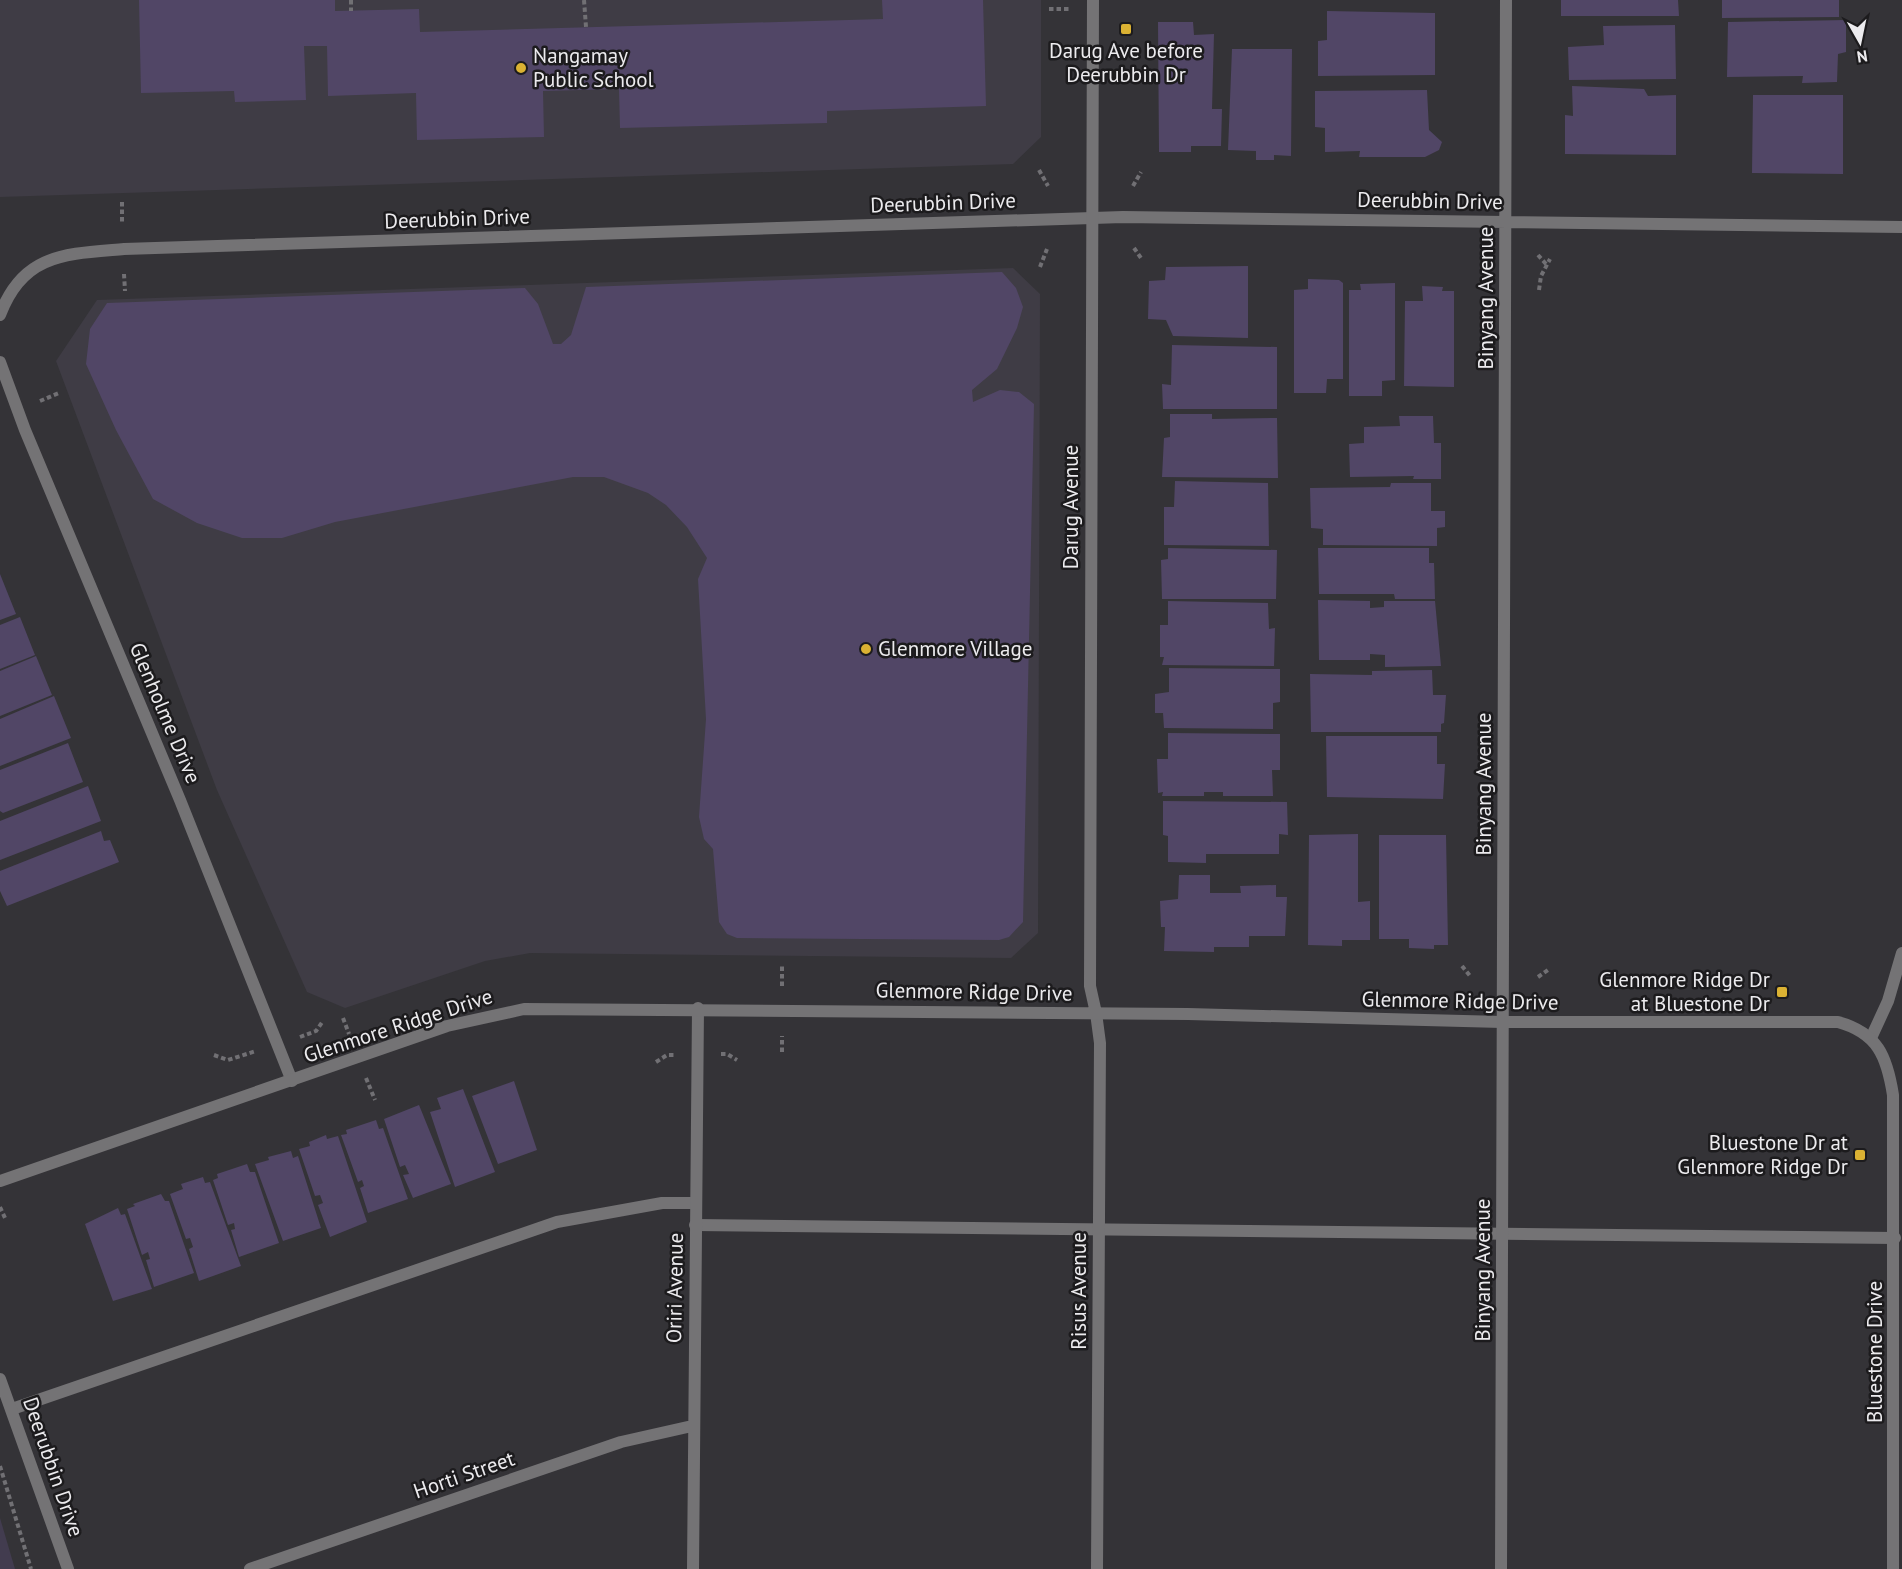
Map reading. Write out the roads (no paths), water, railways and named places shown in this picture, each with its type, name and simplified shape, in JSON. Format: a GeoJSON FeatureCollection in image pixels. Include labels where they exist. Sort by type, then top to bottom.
{"type":"FeatureCollection","features":[{"type":"Feature","properties":{"kind":"street","name":"Darug Avenue"},"geometry":{"type":"LineString","coordinates":[[1093,0],[1090,218],[1090,986],[1096,1014]]}},
{"type":"Feature","properties":{"kind":"street","name":"Binyang Avenue"},"geometry":{"type":"LineString","coordinates":[[1501,1569],[1506,0]]}},
{"type":"Feature","properties":{"kind":"street","name":"Deerubbin Drive"},"geometry":{"type":"LineString","coordinates":[[4,290],[35,268],[57,258],[124,249],[1090,218],[1902,226]]}},
{"type":"Feature","properties":{"kind":"street"},"geometry":{"type":"LineString","coordinates":[[0,315],[4,290]]}},
{"type":"Feature","properties":{"kind":"street","name":"Glenholme Drive"},"geometry":{"type":"LineString","coordinates":[[0,362],[21,420],[180,800],[292,1081]]}},
{"type":"Feature","properties":{"kind":"street"},"geometry":{"type":"LineString","coordinates":[[1871,1038],[1888,1001],[1902,953]]}},
{"type":"Feature","properties":{"kind":"street","name":"Glenmore Ridge Drive"},"geometry":{"type":"LineString","coordinates":[[0,1182],[485,1015],[525,1009],[698,1008],[1502,1022],[1838,1022],[1855,1027],[1871,1038]]}},
{"type":"Feature","properties":{"kind":"street","name":"Oriri Avenue"},"geometry":{"type":"LineString","coordinates":[[693,1569],[692,1426],[698,1008]]}},
{"type":"Feature","properties":{"kind":"street","name":"Risus Avenue"},"geometry":{"type":"LineString","coordinates":[[1096,1014],[1100,1042],[1097,1569]]}},
{"type":"Feature","properties":{"kind":"street","name":"Bluestone Drive"},"geometry":{"type":"LineString","coordinates":[[1871,1038],[1881,1051],[1889,1073],[1894,1134],[1893,1569]]}},
{"type":"Feature","properties":{"kind":"street"},"geometry":{"type":"LineString","coordinates":[[12,1409],[557,1222],[662,1203],[695,1203]]}},
{"type":"Feature","properties":{"kind":"street"},"geometry":{"type":"LineString","coordinates":[[695,1225],[1503,1236],[1894,1238]]}},
{"type":"Feature","properties":{"kind":"street","name":"Deerubbin Drive"},"geometry":{"type":"LineString","coordinates":[[0,1379],[68,1569]]}},
{"type":"Feature","properties":{"kind":"street","name":"Horti Street"},"geometry":{"type":"LineString","coordinates":[[250,1569],[621,1442],[692,1426]]}},
{"type":"Feature","properties":{"kind":"place","name":"Darug Ave before Deerubbin Dr"},"geometry":{"type":"Point","coordinates":[1126,29]}},
{"type":"Feature","properties":{"kind":"place","name":"Nangamay Public School"},"geometry":{"type":"Point","coordinates":[521,68]}},
{"type":"Feature","properties":{"kind":"place","name":"Glenmore Village"},"geometry":{"type":"Point","coordinates":[866,649]}},
{"type":"Feature","properties":{"kind":"place","name":"Glenmore Ridge Dr at Bluestone Dr"},"geometry":{"type":"Point","coordinates":[1782,992]}},
{"type":"Feature","properties":{"kind":"place","name":"Bluestone Dr at Glenmore Ridge Dr"},"geometry":{"type":"Point","coordinates":[1860,1155]}}]}
